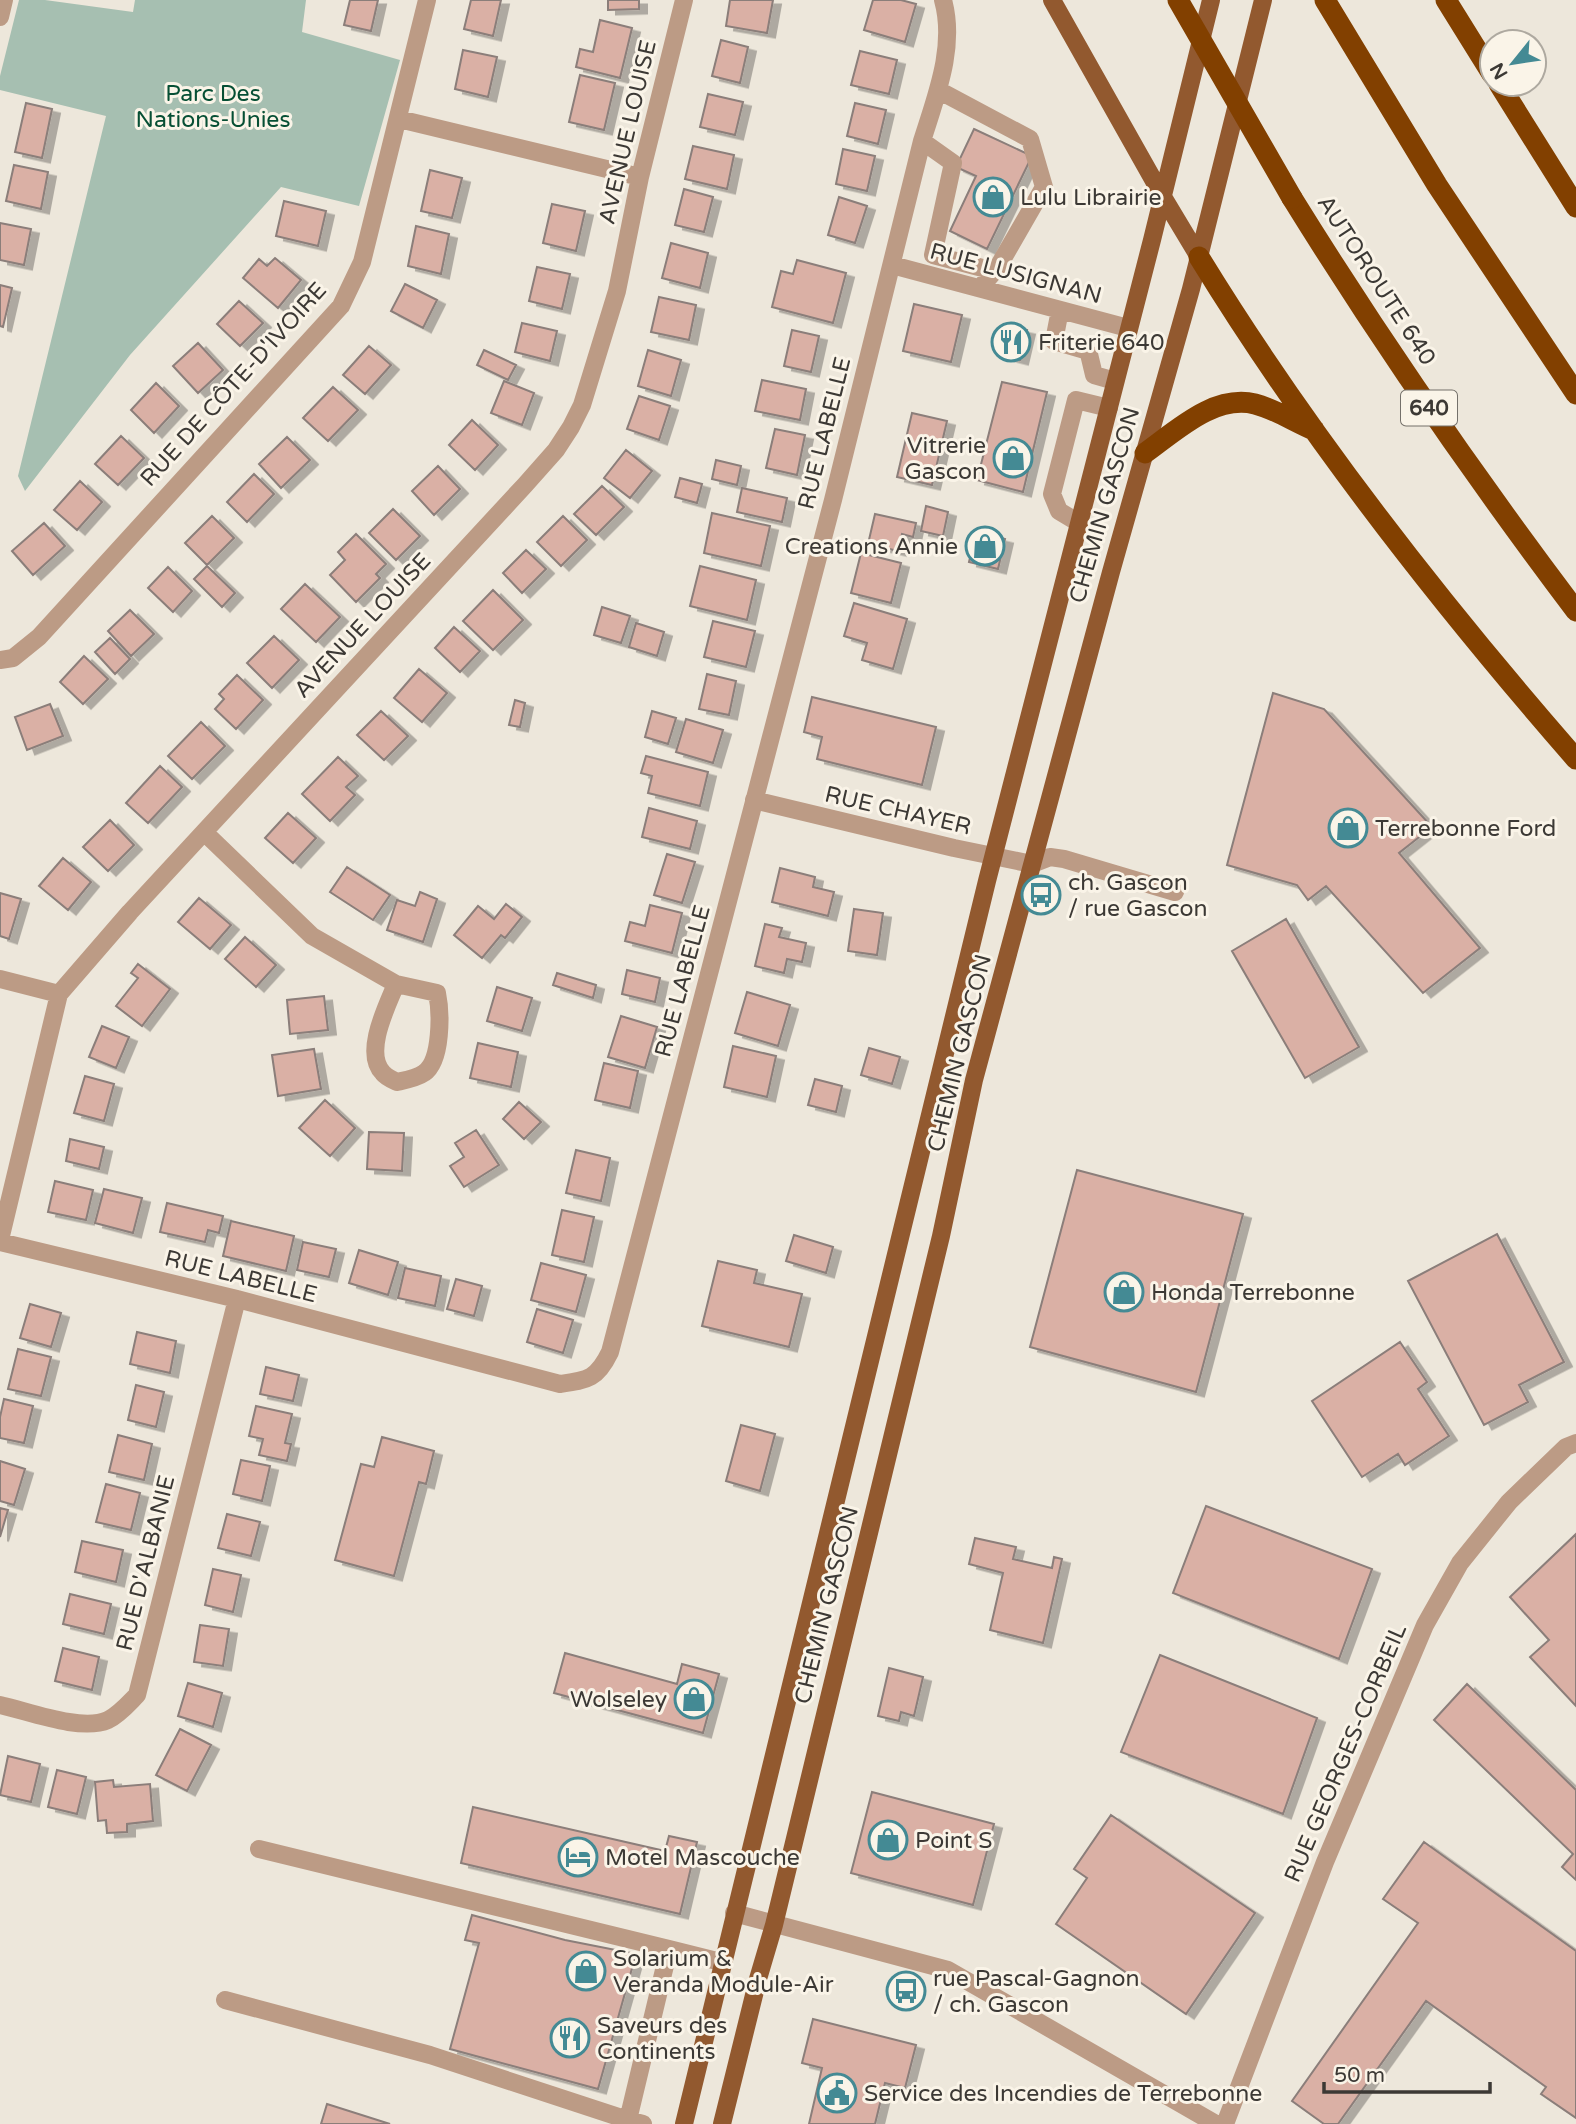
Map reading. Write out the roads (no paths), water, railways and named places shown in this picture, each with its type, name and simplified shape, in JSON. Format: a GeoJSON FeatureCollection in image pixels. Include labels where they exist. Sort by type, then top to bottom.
{"type":"FeatureCollection","features":[{"type":"Feature","properties":{"kind":"highway","name":"AUTOROUTE 640"},"geometry":{"type":"LineString","coordinates":[[1178,0],[1292,198],[1389,349],[1499,508],[1576,611]]}},
{"type":"Feature","properties":{"kind":"highway"},"geometry":{"type":"LineString","coordinates":[[1446,0],[1478,51]]}},
{"type":"Feature","properties":{"kind":"highway"},"geometry":{"type":"LineString","coordinates":[[1329,7],[1457,216],[1576,394]]}},
{"type":"Feature","properties":{"kind":"highway"},"geometry":{"type":"LineString","coordinates":[[1508,98],[1576,207]]}},
{"type":"Feature","properties":{"kind":"highway"},"geometry":{"type":"LineString","coordinates":[[1199,257],[1316,431],[1432,586],[1576,759]]}},
{"type":"Feature","properties":{"kind":"highway"},"geometry":{"type":"LineString","coordinates":[[1145,453],[1204,413],[1219,406],[1238,403],[1255,404],[1316,431]]}},
{"type":"Feature","properties":{"kind":"main road"},"geometry":{"type":"LineString","coordinates":[[1052,0],[1199,257]]}},
{"type":"Feature","properties":{"kind":"main road","name":"CHEMIN GASCON"},"geometry":{"type":"LineString","coordinates":[[684,2124],[721,1962],[994,855],[1211,0]]}},
{"type":"Feature","properties":{"kind":"main road","name":"CHEMIN GASCON"},"geometry":{"type":"LineString","coordinates":[[722,2124],[774,1925],[941,1236],[974,1080],[1199,257],[1263,0]]}},
{"type":"Feature","properties":{"kind":"street"},"geometry":{"type":"LineString","coordinates":[[0,17],[4,0]]}},
{"type":"Feature","properties":{"kind":"street","name":"RUE DE CÔTE-D'IVOIRE"},"geometry":{"type":"LineString","coordinates":[[0,660],[13,658],[38,637],[341,306],[362,262],[427,0]]}},
{"type":"Feature","properties":{"kind":"street","name":"AVENUE LOUISE"},"geometry":{"type":"LineString","coordinates":[[0,1241],[59,994],[564,439],[582,405],[617,291],[640,177],[684,0]]}},
{"type":"Feature","properties":{"kind":"street","name":"RUE LABELLE"},"geometry":{"type":"LineString","coordinates":[[0,1241],[237,1299],[559,1384],[586,1381],[602,1368],[610,1352],[922,141],[938,90],[946,54],[948,20],[943,0]]}},
{"type":"Feature","properties":{"kind":"street"},"geometry":{"type":"LineString","coordinates":[[938,90],[1030,139],[1044,187],[994,271],[980,288]]}},
{"type":"Feature","properties":{"kind":"street"},"geometry":{"type":"LineString","coordinates":[[399,119],[640,177]]}},
{"type":"Feature","properties":{"kind":"street"},"geometry":{"type":"LineString","coordinates":[[922,141],[953,163],[928,275]]}},
{"type":"Feature","properties":{"kind":"street"},"geometry":{"type":"LineString","coordinates":[[933,255],[994,271]]}},
{"type":"Feature","properties":{"kind":"street","name":"RUE LUSIGNAN"},"geometry":{"type":"LineString","coordinates":[[892,265],[1128,328]]}},
{"type":"Feature","properties":{"kind":"street"},"geometry":{"type":"LineString","coordinates":[[1060,310],[1054,341],[1085,350],[1089,354],[1094,375],[1115,381]]}},
{"type":"Feature","properties":{"kind":"street"},"geometry":{"type":"LineString","coordinates":[[1079,523],[1059,512],[1052,494],[1076,400],[1109,408]]}},
{"type":"Feature","properties":{"kind":"street","name":"RUE CHAYER"},"geometry":{"type":"LineString","coordinates":[[754,800],[1032,864]]}},
{"type":"Feature","properties":{"kind":"street"},"geometry":{"type":"LineString","coordinates":[[204,832],[312,936],[396,984],[437,993],[440,1011],[439,1039],[429,1069],[422,1075],[397,1082],[382,1073],[374,1054],[381,1021],[396,984]]}},
{"type":"Feature","properties":{"kind":"street"},"geometry":{"type":"LineString","coordinates":[[1032,864],[1050,857],[1064,859],[1175,891]]}},
{"type":"Feature","properties":{"kind":"street"},"geometry":{"type":"LineString","coordinates":[[0,979],[59,994]]}},
{"type":"Feature","properties":{"kind":"street","name":"RUE D'ALBANIE"},"geometry":{"type":"LineString","coordinates":[[0,1705],[80,1724],[106,1721],[125,1709],[137,1695],[237,1299]]}},
{"type":"Feature","properties":{"kind":"street","name":"RUE GEORGES-CORBEIL"},"geometry":{"type":"LineString","coordinates":[[1225,2124],[1325,1862],[1425,1625],[1460,1563],[1509,1502],[1566,1447],[1576,1443]]}},
{"type":"Feature","properties":{"kind":"street"},"geometry":{"type":"LineString","coordinates":[[259,1849],[721,1962]]}},
{"type":"Feature","properties":{"kind":"street"},"geometry":{"type":"LineString","coordinates":[[734,1913],[948,1970],[1216,2124]]}},
{"type":"Feature","properties":{"kind":"street"},"geometry":{"type":"LineString","coordinates":[[225,2000],[430,2055],[636,2122],[669,1949]]}},
{"type":"Feature","properties":{"kind":"place","name":"Lulu Librairie"},"geometry":{"type":"Point","coordinates":[993,197]}},
{"type":"Feature","properties":{"kind":"place","name":"Friterie 640"},"geometry":{"type":"Point","coordinates":[1011,342]}},
{"type":"Feature","properties":{"kind":"place","name":"Vitrerie Gascon"},"geometry":{"type":"Point","coordinates":[1013,458]}},
{"type":"Feature","properties":{"kind":"place","name":"Creations Annie"},"geometry":{"type":"Point","coordinates":[985,546]}},
{"type":"Feature","properties":{"kind":"place","name":"Terrebonne Ford"},"geometry":{"type":"Point","coordinates":[1348,828]}},
{"type":"Feature","properties":{"kind":"place","name":"ch. Gascon / rue Gascon"},"geometry":{"type":"Point","coordinates":[1041,895]}},
{"type":"Feature","properties":{"kind":"place","name":"Honda Terrebonne"},"geometry":{"type":"Point","coordinates":[1124,1292]}},
{"type":"Feature","properties":{"kind":"place","name":"Wolseley"},"geometry":{"type":"Point","coordinates":[694,1699]}},
{"type":"Feature","properties":{"kind":"place","name":"Point S"},"geometry":{"type":"Point","coordinates":[888,1840]}},
{"type":"Feature","properties":{"kind":"place","name":"Motel Mascouche"},"geometry":{"type":"Point","coordinates":[578,1857]}},
{"type":"Feature","properties":{"kind":"place","name":"Solarium & Veranda Module-Air"},"geometry":{"type":"Point","coordinates":[586,1971]}},
{"type":"Feature","properties":{"kind":"place","name":"rue Pascal-Gagnon / ch. Gascon"},"geometry":{"type":"Point","coordinates":[906,1991]}},
{"type":"Feature","properties":{"kind":"place","name":"Saveurs des Continents"},"geometry":{"type":"Point","coordinates":[570,2038]}},
{"type":"Feature","properties":{"kind":"place","name":"Service des Incendies de Terrebonne"},"geometry":{"type":"Point","coordinates":[837,2093]}},
{"type":"Feature","properties":{"kind":"park label","name":"Parc Des Nations-Unies"},"geometry":{"type":"Point","coordinates":[213,106]}}]}
